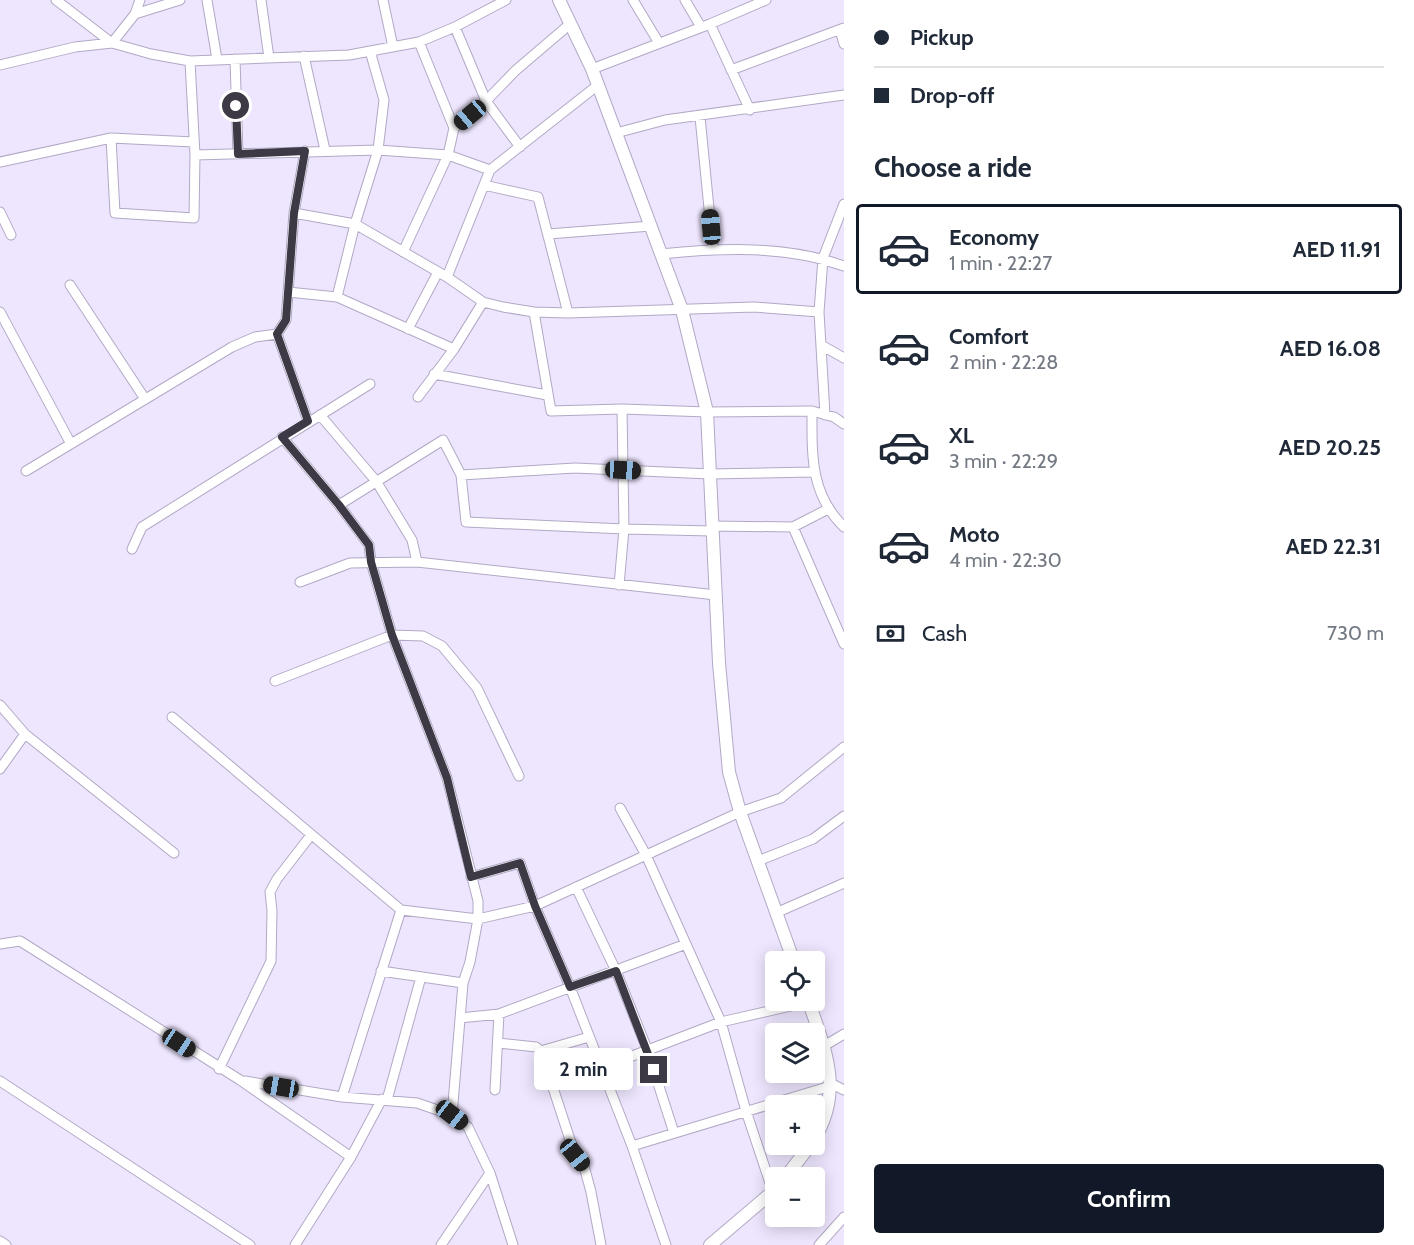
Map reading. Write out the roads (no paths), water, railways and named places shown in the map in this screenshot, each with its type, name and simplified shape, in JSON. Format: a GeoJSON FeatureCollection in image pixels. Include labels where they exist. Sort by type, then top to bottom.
{"type":"FeatureCollection","features":[{"type":"Feature","properties":{"kind":"street"},"geometry":{"type":"LineString","coordinates":[[56,0],[111,43]]}},
{"type":"Feature","properties":{"kind":"street"},"geometry":{"type":"LineString","coordinates":[[111,43],[135,14],[140,0]]}},
{"type":"Feature","properties":{"kind":"street"},"geometry":{"type":"LineString","coordinates":[[135,14],[180,0]]}},
{"type":"Feature","properties":{"kind":"street"},"geometry":{"type":"LineString","coordinates":[[207,0],[217,59]]}},
{"type":"Feature","properties":{"kind":"street"},"geometry":{"type":"LineString","coordinates":[[261,0],[269,58]]}},
{"type":"Feature","properties":{"kind":"street"},"geometry":{"type":"LineString","coordinates":[[383,0],[393,47]]}},
{"type":"Feature","properties":{"kind":"street"},"geometry":{"type":"LineString","coordinates":[[0,66],[75,47],[111,43],[151,54],[190,61],[350,55],[419,42],[455,27],[506,0]]}},
{"type":"Feature","properties":{"kind":"street"},"geometry":{"type":"LineString","coordinates":[[559,0],[592,69],[682,310],[707,412],[719,663],[729,772],[740,812],[790,951]]}},
{"type":"Feature","properties":{"kind":"street"},"geometry":{"type":"LineString","coordinates":[[633,0],[659,43]]}},
{"type":"Feature","properties":{"kind":"street"},"geometry":{"type":"LineString","coordinates":[[685,0],[705,26],[731,70],[750,110]]}},
{"type":"Feature","properties":{"kind":"street"},"geometry":{"type":"LineString","coordinates":[[592,69],[766,0]]}},
{"type":"Feature","properties":{"kind":"street"},"geometry":{"type":"LineString","coordinates":[[454,128],[570,24]]}},
{"type":"Feature","properties":{"kind":"street"},"geometry":{"type":"LineString","coordinates":[[455,27],[486,101],[520,147]]}},
{"type":"Feature","properties":{"kind":"street"},"geometry":{"type":"LineString","coordinates":[[731,70],[842,29],[844,44]]}},
{"type":"Feature","properties":{"kind":"street"},"geometry":{"type":"LineString","coordinates":[[403,252],[448,155],[454,128],[419,42]]}},
{"type":"Feature","properties":{"kind":"street"},"geometry":{"type":"LineString","coordinates":[[338,297],[355,224],[378,150],[384,100],[370,51]]}},
{"type":"Feature","properties":{"kind":"street"},"geometry":{"type":"LineString","coordinates":[[304,56],[326,150]]}},
{"type":"Feature","properties":{"kind":"street"},"geometry":{"type":"LineString","coordinates":[[235,59],[238,154]]}},
{"type":"Feature","properties":{"kind":"street"},"geometry":{"type":"LineString","coordinates":[[111,138],[115,213],[194,218],[195,155],[190,61]]}},
{"type":"Feature","properties":{"kind":"street"},"geometry":{"type":"LineString","coordinates":[[447,277],[490,170],[598,85]]}},
{"type":"Feature","properties":{"kind":"street"},"geometry":{"type":"LineString","coordinates":[[616,133],[665,120],[700,117],[844,95]]}},
{"type":"Feature","properties":{"kind":"street"},"geometry":{"type":"LineString","coordinates":[[700,117],[713,249]]}},
{"type":"Feature","properties":{"kind":"street"},"geometry":{"type":"LineString","coordinates":[[0,162],[111,138],[194,142]]}},
{"type":"Feature","properties":{"kind":"street"},"geometry":{"type":"LineString","coordinates":[[195,155],[378,150],[448,155],[490,170]]}},
{"type":"Feature","properties":{"kind":"street"},"geometry":{"type":"LineString","coordinates":[[26,471],[232,347],[255,337],[277,334],[286,320],[294,213],[305,151]]}},
{"type":"Feature","properties":{"kind":"street"},"geometry":{"type":"LineString","coordinates":[[484,185],[538,197],[568,313]]}},
{"type":"Feature","properties":{"kind":"street"},"geometry":{"type":"LineString","coordinates":[[825,415],[819,312],[823,258],[844,204]]}},
{"type":"Feature","properties":{"kind":"street"},"geometry":{"type":"LineString","coordinates":[[0,212],[11,235]]}},
{"type":"Feature","properties":{"kind":"street"},"geometry":{"type":"LineString","coordinates":[[294,213],[355,224],[447,277],[483,302],[534,312],[754,307],[819,312]]}},
{"type":"Feature","properties":{"kind":"street"},"geometry":{"type":"LineString","coordinates":[[548,234],[651,226]]}},
{"type":"Feature","properties":{"kind":"street"},"geometry":{"type":"LineString","coordinates":[[661,254],[713,249],[763,251],[823,258],[844,266]]}},
{"type":"Feature","properties":{"kind":"street"},"geometry":{"type":"LineString","coordinates":[[408,328],[438,272]]}},
{"type":"Feature","properties":{"kind":"street"},"geometry":{"type":"LineString","coordinates":[[70,285],[146,399]]}},
{"type":"Feature","properties":{"kind":"street"},"geometry":{"type":"LineString","coordinates":[[288,292],[338,297],[454,349]]}},
{"type":"Feature","properties":{"kind":"street"},"geometry":{"type":"LineString","coordinates":[[418,397],[454,349],[483,302]]}},
{"type":"Feature","properties":{"kind":"street"},"geometry":{"type":"LineString","coordinates":[[0,312],[71,444]]}},
{"type":"Feature","properties":{"kind":"street"},"geometry":{"type":"LineString","coordinates":[[534,312],[551,411],[622,409],[707,412],[812,411],[844,424]]}},
{"type":"Feature","properties":{"kind":"street"},"geometry":{"type":"LineString","coordinates":[[277,334],[308,421]]}},
{"type":"Feature","properties":{"kind":"street"},"geometry":{"type":"LineString","coordinates":[[821,345],[844,358]]}},
{"type":"Feature","properties":{"kind":"street"},"geometry":{"type":"LineString","coordinates":[[434,375],[548,395]]}},
{"type":"Feature","properties":{"kind":"street"},"geometry":{"type":"LineString","coordinates":[[132,549],[142,527],[282,437],[370,384]]}},
{"type":"Feature","properties":{"kind":"street"},"geometry":{"type":"LineString","coordinates":[[619,585],[624,530],[622,409]]}},
{"type":"Feature","properties":{"kind":"street"},"geometry":{"type":"LineString","coordinates":[[812,411],[813,472],[828,510],[844,528]]}},
{"type":"Feature","properties":{"kind":"street"},"geometry":{"type":"LineString","coordinates":[[320,415],[376,481],[412,540],[417,562]]}},
{"type":"Feature","properties":{"kind":"street"},"geometry":{"type":"LineString","coordinates":[[282,437],[369,545],[371,562],[392,635],[447,778],[478,901],[478,920],[470,962],[463,983],[452,1115]]}},
{"type":"Feature","properties":{"kind":"street"},"geometry":{"type":"LineString","coordinates":[[339,505],[443,440],[461,476],[466,522],[624,530],[793,527],[828,510]]}},
{"type":"Feature","properties":{"kind":"street"},"geometry":{"type":"LineString","coordinates":[[461,476],[575,468],[710,474],[813,472]]}},
{"type":"Feature","properties":{"kind":"street"},"geometry":{"type":"LineString","coordinates":[[793,527],[843,638]]}},
{"type":"Feature","properties":{"kind":"street"},"geometry":{"type":"LineString","coordinates":[[300,582],[350,562],[417,562],[716,595]]}},
{"type":"Feature","properties":{"kind":"street"},"geometry":{"type":"LineString","coordinates":[[275,681],[392,635],[423,636],[442,646],[477,688],[519,776]]}},
{"type":"Feature","properties":{"kind":"street"},"geometry":{"type":"LineString","coordinates":[[0,705],[25,734],[174,853]]}},
{"type":"Feature","properties":{"kind":"street"},"geometry":{"type":"LineString","coordinates":[[172,717],[401,910],[478,920],[535,906],[740,812],[781,798],[844,747]]}},
{"type":"Feature","properties":{"kind":"street"},"geometry":{"type":"LineString","coordinates":[[0,769],[25,734]]}},
{"type":"Feature","properties":{"kind":"street"},"geometry":{"type":"LineString","coordinates":[[620,808],[646,855],[721,1022],[746,1111],[766,1167]]}},
{"type":"Feature","properties":{"kind":"street"},"geometry":{"type":"LineString","coordinates":[[758,861],[813,839],[844,816]]}},
{"type":"Feature","properties":{"kind":"street"},"geometry":{"type":"LineString","coordinates":[[219,1069],[271,961],[270,892],[277,879],[311,835]]}},
{"type":"Feature","properties":{"kind":"street"},"geometry":{"type":"LineString","coordinates":[[471,877],[520,863],[535,906],[570,987],[632,1146],[662,1244]]}},
{"type":"Feature","properties":{"kind":"street"},"geometry":{"type":"LineString","coordinates":[[778,912],[844,883]]}},
{"type":"Feature","properties":{"kind":"street"},"geometry":{"type":"LineString","coordinates":[[576,887],[616,971],[647,1049],[674,1133]]}},
{"type":"Feature","properties":{"kind":"street"},"geometry":{"type":"LineString","coordinates":[[342,1097],[401,910]]}},
{"type":"Feature","properties":{"kind":"street"},"geometry":{"type":"LineString","coordinates":[[0,944],[20,941],[219,1069],[240,1080],[351,1157]]}},
{"type":"Feature","properties":{"kind":"street"},"geometry":{"type":"LineString","coordinates":[[460,1018],[499,1014],[686,944]]}},
{"type":"Feature","properties":{"kind":"street"},"geometry":{"type":"LineString","coordinates":[[381,971],[463,983]]}},
{"type":"Feature","properties":{"kind":"street"},"geometry":{"type":"LineString","coordinates":[[295,1245],[351,1157],[384,1099],[421,977]]}},
{"type":"Feature","properties":{"kind":"street"},"geometry":{"type":"LineString","coordinates":[[602,1068],[721,1022],[767,1011]]}},
{"type":"Feature","properties":{"kind":"street"},"geometry":{"type":"LineString","coordinates":[[495,1090],[499,1014]]}},
{"type":"Feature","properties":{"kind":"street"},"geometry":{"type":"LineString","coordinates":[[825,1118],[839,1087],[825,1046],[844,1034]]}},
{"type":"Feature","properties":{"kind":"street"},"geometry":{"type":"LineString","coordinates":[[541,1052],[589,1037]]}},
{"type":"Feature","properties":{"kind":"street"},"geometry":{"type":"LineString","coordinates":[[498,1043],[536,1047],[541,1052],[575,1155],[584,1166],[601,1245]]}},
{"type":"Feature","properties":{"kind":"street"},"geometry":{"type":"LineString","coordinates":[[240,1080],[342,1097],[417,1103],[452,1115],[468,1127],[490,1173],[513,1245]]}},
{"type":"Feature","properties":{"kind":"street"},"geometry":{"type":"LineString","coordinates":[[0,1081],[250,1245]]}},
{"type":"Feature","properties":{"kind":"street"},"geometry":{"type":"LineString","coordinates":[[632,1146],[746,1111],[839,1087]]}},
{"type":"Feature","properties":{"kind":"street"},"geometry":{"type":"LineString","coordinates":[[793,1167],[803,1155]]}},
{"type":"Feature","properties":{"kind":"street"},"geometry":{"type":"LineString","coordinates":[[441,1245],[490,1173]]}},
{"type":"Feature","properties":{"kind":"street"},"geometry":{"type":"LineString","coordinates":[[710,1245],[765,1199]]}},
{"type":"Feature","properties":{"kind":"street"},"geometry":{"type":"LineString","coordinates":[[819,1245],[844,1217]]}},
{"type":"Feature","properties":{"kind":"street"},"geometry":{"type":"LineString","coordinates":[[0,1241],[6,1245]]}}]}
